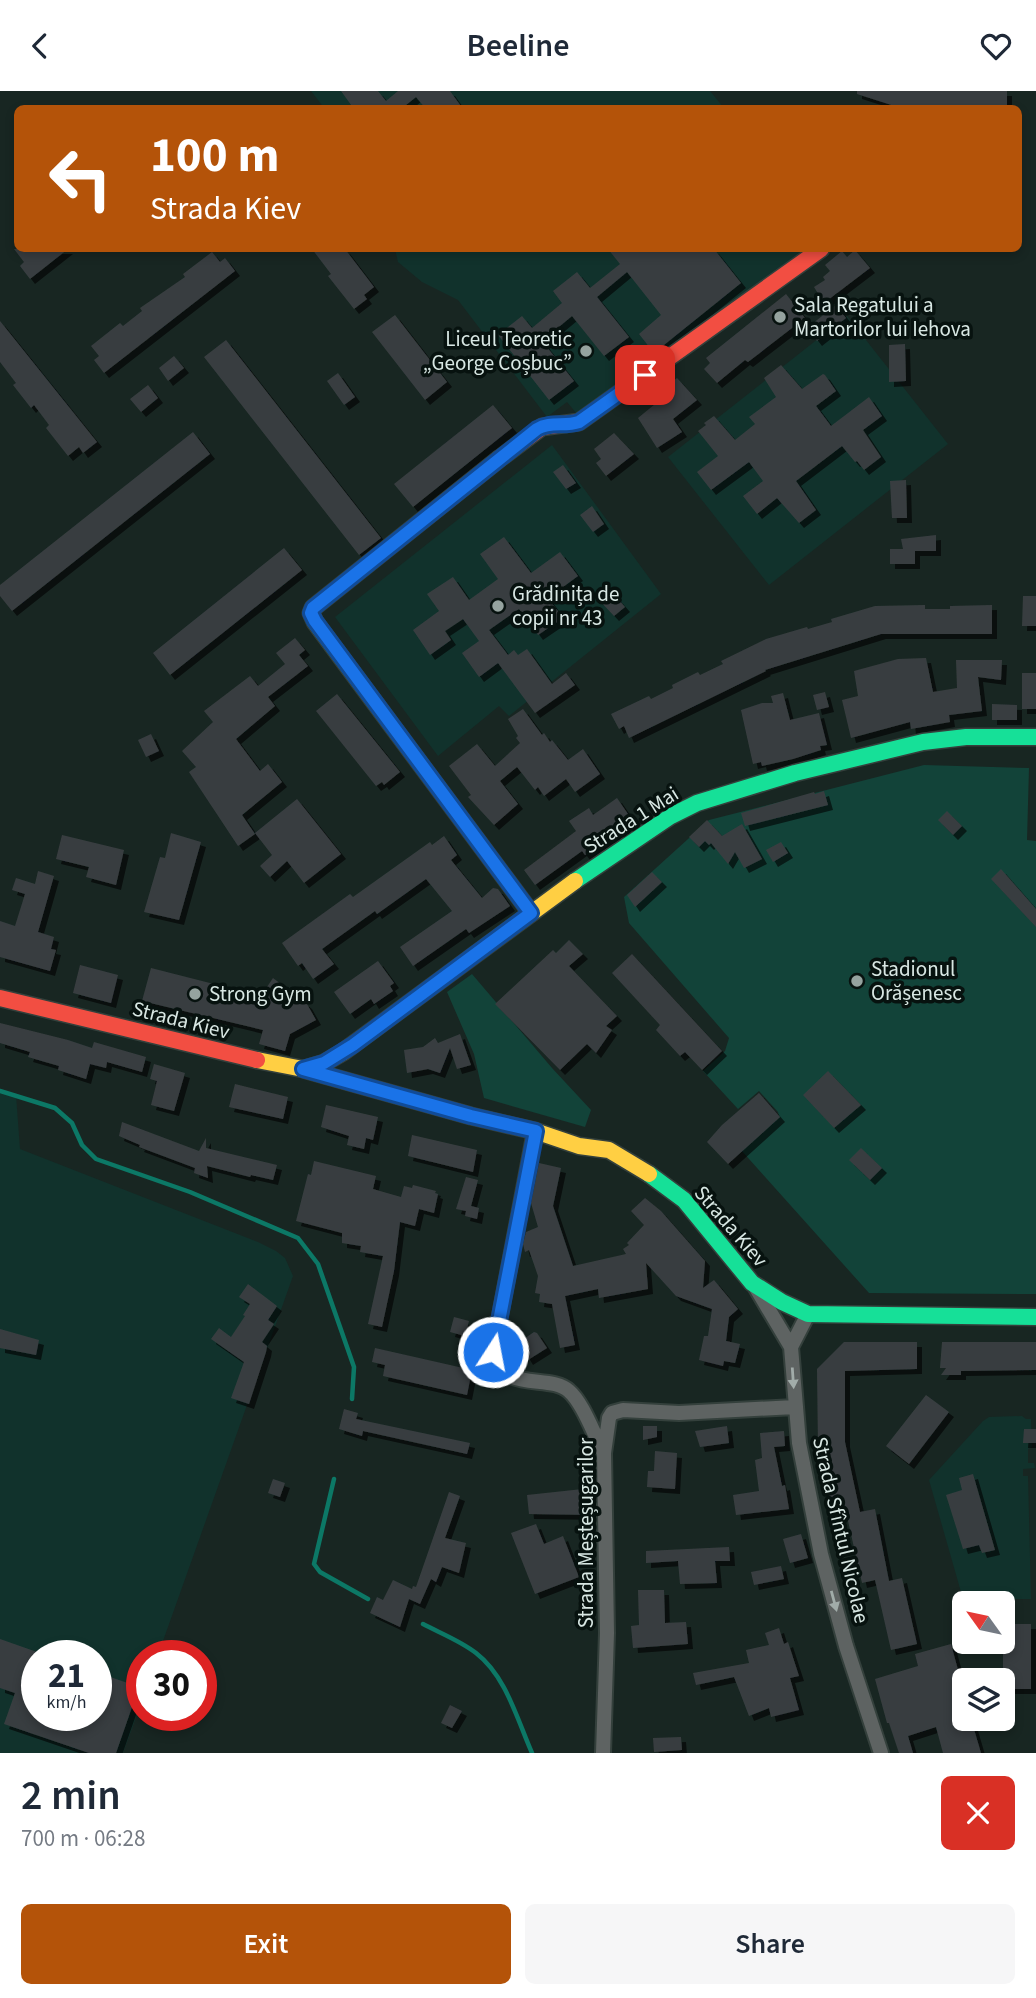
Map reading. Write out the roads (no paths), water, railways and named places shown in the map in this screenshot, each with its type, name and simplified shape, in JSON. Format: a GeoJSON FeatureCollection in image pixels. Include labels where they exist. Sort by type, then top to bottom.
{"type":"FeatureCollection","features":[{"type":"Feature","properties":{"kind":"street"},"geometry":{"type":"LineString","coordinates":[[531,913],[315,621],[311,613],[313,608],[537,429],[547,424],[572,425],[579,422],[817,252]]}},
{"type":"Feature","properties":{"kind":"street","name":"Strada 1 Mai"},"geometry":{"type":"LineString","coordinates":[[303,1069],[324,1063],[353,1045],[647,831],[671,815],[697,803],[795,773],[923,742],[966,737],[1036,737]]}},
{"type":"Feature","properties":{"kind":"street","name":"Strada Kiev"},"geometry":{"type":"LineString","coordinates":[[0,999],[272,1064],[303,1069],[471,1116],[536,1131],[579,1146],[609,1150],[644,1170],[684,1200],[752,1283],[808,1314],[1036,1317]]}},
{"type":"Feature","properties":{"kind":"street"},"geometry":{"type":"LineString","coordinates":[[536,1131],[495,1339],[495,1362],[501,1370],[512,1376],[533,1383],[553,1383],[570,1391],[604,1453]]}},
{"type":"Feature","properties":{"kind":"street"},"geometry":{"type":"LineString","coordinates":[[752,1283],[791,1347]]}},
{"type":"Feature","properties":{"kind":"street"},"geometry":{"type":"LineString","coordinates":[[791,1347],[808,1314]]}},
{"type":"Feature","properties":{"kind":"street","name":"Strada Sfîntul Nicolae"},"geometry":{"type":"LineString","coordinates":[[791,1347],[799,1443],[821,1553],[846,1646],[881,1753]]}},
{"type":"Feature","properties":{"kind":"street","name":"Strada Meșteșugarilor"},"geometry":{"type":"LineString","coordinates":[[603,1753],[607,1633],[604,1453],[610,1418],[617,1411],[678,1413],[795,1407]]}},
{"type":"Feature","properties":{"kind":"waterway"},"geometry":{"type":"LineString","coordinates":[[0,1091],[55,1108],[72,1123],[82,1145],[96,1159],[190,1192],[298,1238],[318,1264],[354,1367],[352,1399]]}},
{"type":"Feature","properties":{"kind":"waterway"},"geometry":{"type":"LineString","coordinates":[[334,1479],[314,1564],[320,1572],[368,1599]]}},
{"type":"Feature","properties":{"kind":"waterway"},"geometry":{"type":"LineString","coordinates":[[423,1624],[464,1645],[486,1663],[510,1699],[532,1753]]}},
{"type":"Feature","properties":{"kind":"place","name":"Sala Regatului a Martorilor lui Iehova"},"geometry":{"type":"Point","coordinates":[780,317]}},
{"type":"Feature","properties":{"kind":"place","name":"Liceul Teoretic „George Coșbuc”"},"geometry":{"type":"Point","coordinates":[586,351]}},
{"type":"Feature","properties":{"kind":"place","name":"Grădinița de copii nr 43"},"geometry":{"type":"Point","coordinates":[498,606]}},
{"type":"Feature","properties":{"kind":"place","name":"Stadionul Orășenesc"},"geometry":{"type":"Point","coordinates":[857,981]}},
{"type":"Feature","properties":{"kind":"place","name":"Strong Gym"},"geometry":{"type":"Point","coordinates":[195,994]}}]}
